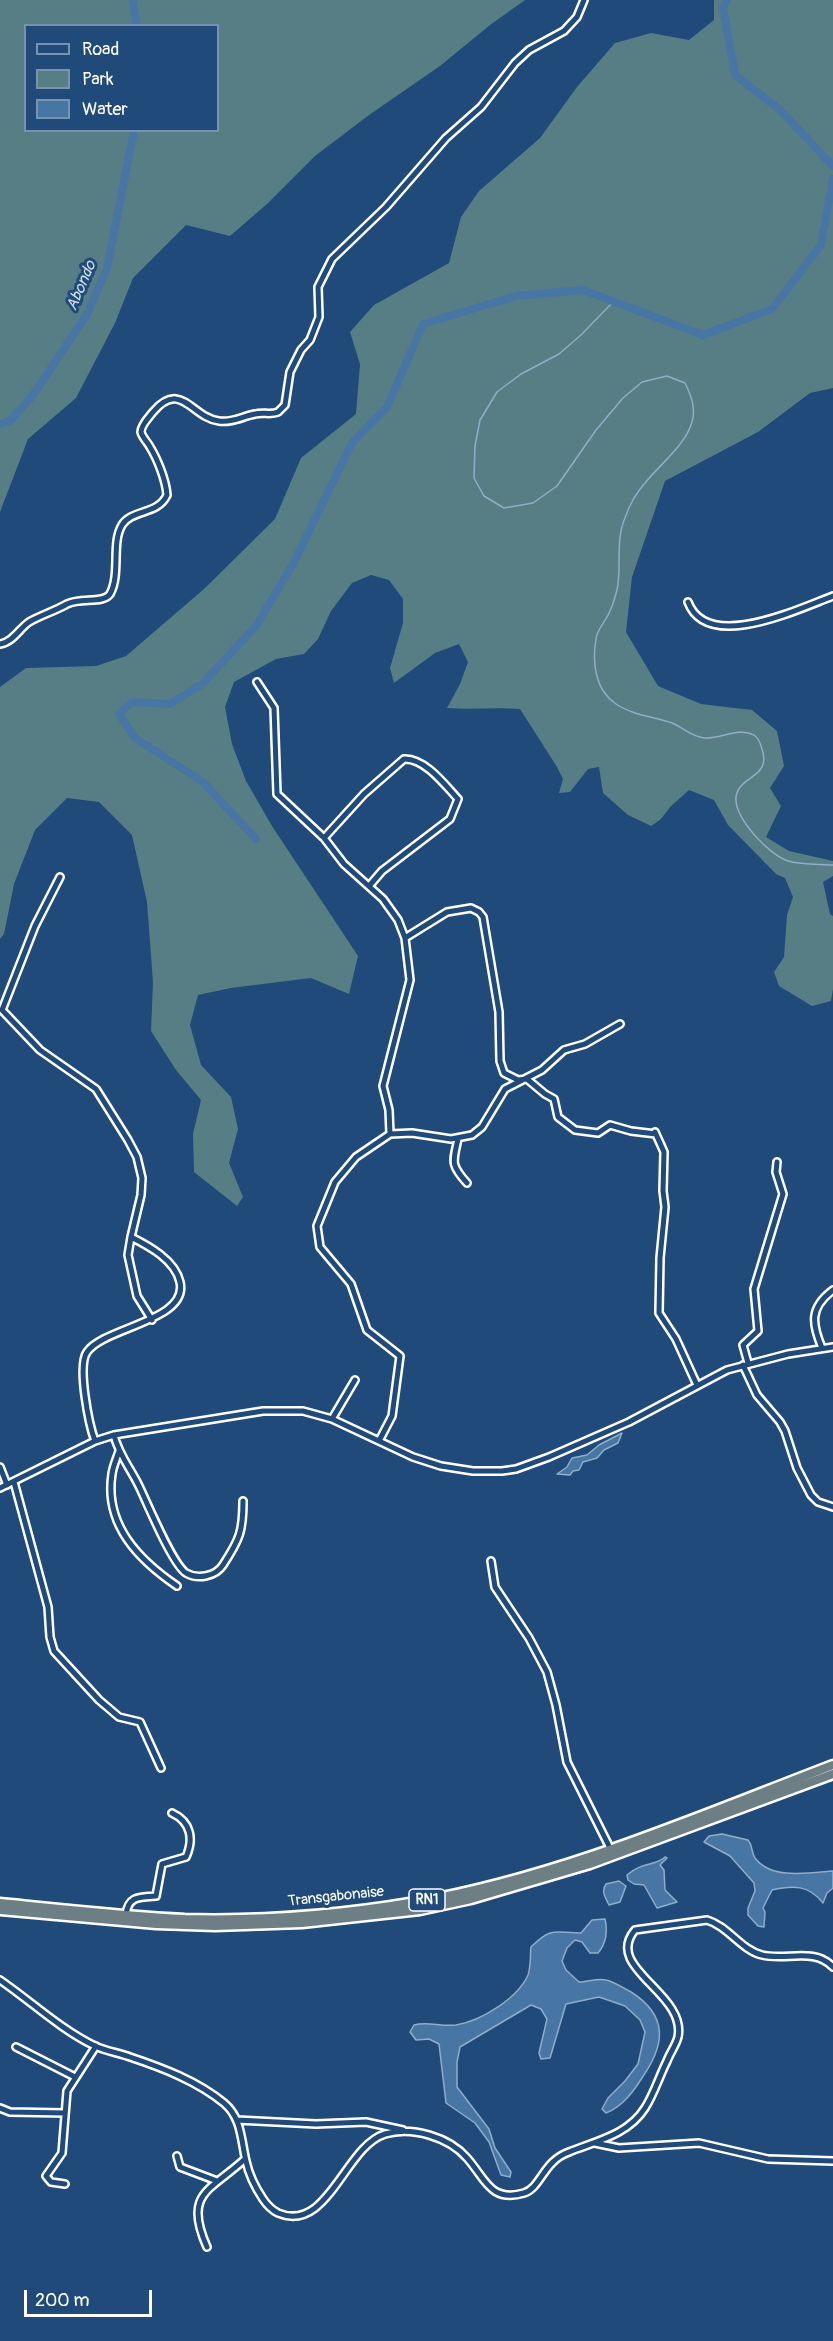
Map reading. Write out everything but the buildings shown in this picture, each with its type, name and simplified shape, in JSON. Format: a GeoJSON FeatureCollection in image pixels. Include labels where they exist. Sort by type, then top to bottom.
{"type":"FeatureCollection","features":[{"type":"Feature","properties":{"kind":"highway","name":"Transgabonaise"},"geometry":{"type":"LineString","coordinates":[[0,1910],[175,1925],[255,1925],[303,1923],[420,1910],[531,1883],[833,1765]]}},
{"type":"Feature","properties":{"kind":"highway","name":"Transgabonaise"},"geometry":{"type":"LineString","coordinates":[[0,1903],[193,1919],[266,1918],[375,1908],[441,1897],[529,1876],[612,1852],[833,1774]]}},
{"type":"Feature","properties":{"kind":"street"},"geometry":{"type":"LineString","coordinates":[[0,644],[6,642],[29,623],[75,600],[102,599],[109,594],[115,577],[118,541],[122,525],[127,520],[157,507],[166,495],[155,456],[141,431],[142,426],[161,402],[171,398],[181,400],[207,418],[219,421],[237,420],[254,414],[271,414],[285,405],[292,366],[310,340],[319,317],[318,287],[332,259],[386,207],[446,138],[481,107],[515,63],[529,50],[564,31],[578,17],[584,0]]}},
{"type":"Feature","properties":{"kind":"street"},"geometry":{"type":"LineString","coordinates":[[688,602],[690,609],[708,624],[730,628],[786,614],[833,597]]}},
{"type":"Feature","properties":{"kind":"street"},"geometry":{"type":"LineString","coordinates":[[257,682],[273,708],[277,794],[324,838],[344,864],[370,885],[394,913],[405,938],[410,980],[383,1086],[390,1110],[390,1134]]}},
{"type":"Feature","properties":{"kind":"street"},"geometry":{"type":"LineString","coordinates":[[324,838],[364,794],[404,759],[415,760],[423,765],[448,788],[458,799],[450,819],[434,828],[382,871],[370,885]]}},
{"type":"Feature","properties":{"kind":"street"},"geometry":{"type":"LineString","coordinates":[[60,877],[35,926],[2,1010],[40,1050],[96,1089],[137,1157],[142,1178],[141,1195],[130,1237],[128,1255],[137,1296],[152,1320]]}},
{"type":"Feature","properties":{"kind":"street"},"geometry":{"type":"LineString","coordinates":[[405,938],[447,912],[471,908],[480,912],[489,947],[499,1012],[502,1070],[508,1076],[518,1080],[527,1079],[544,1094],[554,1099],[558,1117],[574,1130],[598,1133],[610,1125],[631,1131],[655,1132],[664,1155],[665,1207],[660,1258],[659,1313],[676,1339],[697,1385]]}},
{"type":"Feature","properties":{"kind":"street"},"geometry":{"type":"LineString","coordinates":[[379,1441],[392,1416],[400,1356],[368,1330],[351,1284],[320,1246],[317,1226],[335,1182],[356,1157],[390,1134],[412,1133],[458,1139],[472,1135],[482,1127],[506,1089],[542,1070],[564,1050],[585,1044],[620,1024]]}},
{"type":"Feature","properties":{"kind":"street"},"geometry":{"type":"LineString","coordinates":[[458,1139],[453,1163],[455,1170],[467,1183]]}},
{"type":"Feature","properties":{"kind":"street"},"geometry":{"type":"LineString","coordinates":[[777,1162],[776,1172],[783,1194],[754,1289],[758,1332],[743,1345],[746,1364],[757,1395],[785,1431],[797,1468],[811,1495],[818,1502],[833,1507]]}},
{"type":"Feature","properties":{"kind":"street"},"geometry":{"type":"LineString","coordinates":[[95,1442],[84,1386],[85,1356],[92,1346],[102,1339],[152,1320],[174,1302],[180,1293],[179,1277],[174,1269],[149,1246],[130,1237]]}},
{"type":"Feature","properties":{"kind":"street"},"geometry":{"type":"LineString","coordinates":[[822,1348],[813,1326],[814,1319],[819,1306],[833,1290]]}},
{"type":"Feature","properties":{"kind":"street"},"geometry":{"type":"LineString","coordinates":[[0,1488],[114,1435],[263,1411],[303,1411],[332,1419],[413,1457],[441,1466],[473,1471],[516,1469],[629,1422],[697,1385],[746,1364],[833,1347]]}},
{"type":"Feature","properties":{"kind":"street"},"geometry":{"type":"LineString","coordinates":[[332,1419],[355,1380]]}},
{"type":"Feature","properties":{"kind":"street"},"geometry":{"type":"LineString","coordinates":[[114,1435],[119,1451],[170,1549],[187,1574],[209,1576],[221,1569],[241,1535],[243,1501]]}},
{"type":"Feature","properties":{"kind":"street"},"geometry":{"type":"LineString","coordinates":[[119,1451],[112,1474],[115,1516],[133,1549],[144,1561],[177,1586]]}},
{"type":"Feature","properties":{"kind":"street"},"geometry":{"type":"LineString","coordinates":[[0,1467],[7,1485]]}},
{"type":"Feature","properties":{"kind":"street"},"geometry":{"type":"LineString","coordinates":[[14,1482],[48,1607],[50,1637],[54,1651],[99,1700],[119,1717],[140,1722],[161,1768]]}},
{"type":"Feature","properties":{"kind":"street"},"geometry":{"type":"LineString","coordinates":[[491,1561],[495,1587],[529,1638],[547,1672],[567,1762],[612,1852]]}},
{"type":"Feature","properties":{"kind":"street"},"geometry":{"type":"LineString","coordinates":[[126,1915],[127,1905],[131,1901],[156,1896],[162,1864],[186,1857],[188,1853],[190,1831],[182,1817],[172,1813]]}},
{"type":"Feature","properties":{"kind":"street"},"geometry":{"type":"LineString","coordinates":[[237,2120],[316,2124],[366,2122],[440,2138],[466,2156],[486,2186],[495,2192],[514,2195],[527,2193],[534,2188],[550,2163],[562,2154],[623,2131],[643,2112],[678,2036],[673,2007],[633,1966],[627,1951],[630,1935],[635,1930],[707,1920],[757,1953],[780,1957],[814,1956],[824,1959],[833,1967]]}},
{"type":"Feature","properties":{"kind":"street"},"geometry":{"type":"LineString","coordinates":[[0,1980],[50,2018],[96,2046],[175,2073],[225,2104],[237,2120],[245,2159],[255,2187],[275,2212],[299,2215],[313,2210],[326,2198],[358,2153],[370,2141],[386,2134],[413,2133]]}},
{"type":"Feature","properties":{"kind":"street"},"geometry":{"type":"LineString","coordinates":[[65,2184],[51,2182],[46,2176],[62,2153],[67,2091],[96,2046]]}},
{"type":"Feature","properties":{"kind":"street"},"geometry":{"type":"LineString","coordinates":[[16,2047],[75,2077]]}},
{"type":"Feature","properties":{"kind":"street"},"geometry":{"type":"LineString","coordinates":[[0,2108],[10,2112],[65,2113]]}},
{"type":"Feature","properties":{"kind":"street"},"geometry":{"type":"LineString","coordinates":[[593,2143],[619,2148],[699,2143],[768,2159],[833,2161]]}},
{"type":"Feature","properties":{"kind":"street"},"geometry":{"type":"LineString","coordinates":[[177,2156],[180,2167],[217,2181]]}},
{"type":"Feature","properties":{"kind":"street"},"geometry":{"type":"LineString","coordinates":[[207,2247],[201,2235],[196,2211],[201,2198],[217,2181],[245,2159]]}},
{"type":"Feature","properties":{"kind":"green space"},"geometry":{"type":"Polygon","coordinates":[[[0,0],[525,0],[440,66],[315,156],[267,204],[230,236],[186,225],[133,278],[115,323],[76,398],[28,439],[0,512],[0,0]]]}},
{"type":"Feature","properties":{"kind":"green space"},"geometry":{"type":"Polygon","coordinates":[[[714,0],[833,0],[833,388],[810,393],[758,432],[665,481],[632,577],[626,632],[658,686],[701,704],[752,710],[777,731],[784,766],[770,788],[781,806],[766,837],[789,851],[833,861],[833,876],[823,882],[830,914],[833,916],[831,1001],[812,1006],[779,986],[774,972],[784,957],[787,915],[793,897],[785,878],[776,874],[728,825],[714,800],[689,790],[651,826],[628,815],[603,793],[599,767],[588,769],[570,792],[559,793],[563,779],[520,709],[447,708],[460,684],[468,662],[459,644],[435,653],[394,683],[390,668],[403,623],[403,599],[389,580],[371,575],[352,583],[331,611],[318,639],[304,654],[276,659],[234,682],[225,707],[232,744],[246,781],[272,826],[358,956],[349,994],[311,978],[231,988],[198,995],[190,1025],[201,1065],[231,1097],[238,1129],[229,1163],[243,1197],[237,1206],[194,1172],[193,1134],[201,1100],[176,1070],[151,1031],[153,982],[147,902],[132,835],[99,802],[67,798],[35,830],[14,884],[4,934],[0,939],[0,687],[26,668],[96,666],[126,656],[204,589],[275,519],[301,458],[356,414],[360,364],[350,332],[374,305],[449,263],[461,217],[479,191],[540,138],[577,87],[615,43],[651,33],[689,40],[714,20],[714,0]]]}},
{"type":"Feature","properties":{"kind":"water"},"geometry":{"type":"Polygon","coordinates":[[[622,1433],[618,1443],[604,1450],[597,1458],[583,1462],[579,1470],[573,1471],[570,1475],[557,1474],[567,1467],[572,1458],[587,1455],[599,1445],[622,1433]]]}},
{"type":"Feature","properties":{"kind":"water"},"geometry":{"type":"Polygon","coordinates":[[[722,1834],[748,1840],[755,1858],[771,1870],[791,1874],[833,1871],[833,1888],[827,1893],[823,1903],[812,1893],[800,1888],[787,1887],[772,1890],[763,1908],[764,1927],[758,1926],[748,1915],[748,1908],[755,1891],[754,1883],[730,1856],[704,1842],[709,1836],[722,1834]]]}},
{"type":"Feature","properties":{"kind":"water"},"geometry":{"type":"Polygon","coordinates":[[[667,1858],[660,1865],[664,1870],[665,1890],[677,1902],[657,1908],[644,1885],[634,1884],[628,1880],[627,1875],[667,1858]]]}},
{"type":"Feature","properties":{"kind":"water"},"geometry":{"type":"Polygon","coordinates":[[[619,1881],[626,1886],[620,1902],[609,1905],[604,1894],[606,1884],[619,1881]]]}},
{"type":"Feature","properties":{"kind":"water"},"geometry":{"type":"Polygon","coordinates":[[[605,1919],[606,1937],[598,1953],[590,1953],[582,1942],[575,1940],[567,1948],[562,1961],[566,1970],[579,1982],[600,1979],[609,1981],[643,2001],[657,2021],[659,2043],[655,2054],[650,2066],[631,2094],[617,2107],[606,2113],[602,2109],[608,2098],[638,2064],[645,2032],[640,2020],[625,2006],[599,1997],[566,2004],[550,2058],[541,2059],[539,2053],[547,2019],[541,2009],[531,2005],[460,2047],[457,2062],[457,2087],[489,2129],[495,2148],[511,2172],[510,2177],[501,2175],[489,2142],[475,2123],[446,2103],[439,2044],[429,2039],[416,2040],[410,2032],[414,2025],[466,2023],[498,2007],[523,1984],[529,1972],[531,1947],[538,1940],[554,1932],[581,1933],[592,1920],[605,1919]]]}},
{"type":"Feature","properties":{"kind":"waterway","name":"Abondo"},"geometry":{"type":"LineString","coordinates":[[133,0],[137,24]]}},
{"type":"Feature","properties":{"kind":"waterway"},"geometry":{"type":"LineString","coordinates":[[727,0],[723,7],[735,75],[779,109],[833,166]]}},
{"type":"Feature","properties":{"kind":"waterway","name":"Abondo"},"geometry":{"type":"LineString","coordinates":[[0,424],[10,421],[33,395],[87,314],[107,268],[134,132]]}},
{"type":"Feature","properties":{"kind":"waterway"},"geometry":{"type":"LineString","coordinates":[[256,839],[203,782],[135,738],[119,714],[132,702],[170,704],[202,684],[256,626],[293,564],[352,443],[387,407],[423,324],[516,296],[583,290],[703,335],[772,309],[821,245],[833,179]]}},
{"type":"Feature","properties":{"kind":"waterway"},"geometry":{"type":"LineString","coordinates":[[613,302],[559,354],[521,374],[497,392],[480,420],[475,446],[474,478],[484,496],[504,508],[533,503],[557,486],[596,430],[623,398],[642,382],[667,376],[685,383],[693,407],[689,431],[639,491],[622,527],[617,590],[611,609],[596,639],[594,657],[599,684],[609,698],[629,711],[672,723],[700,737],[711,738],[742,732],[754,735],[761,745],[763,765],[760,771],[743,784],[736,797],[737,806],[747,825],[763,844],[788,861],[833,865]]}}]}
